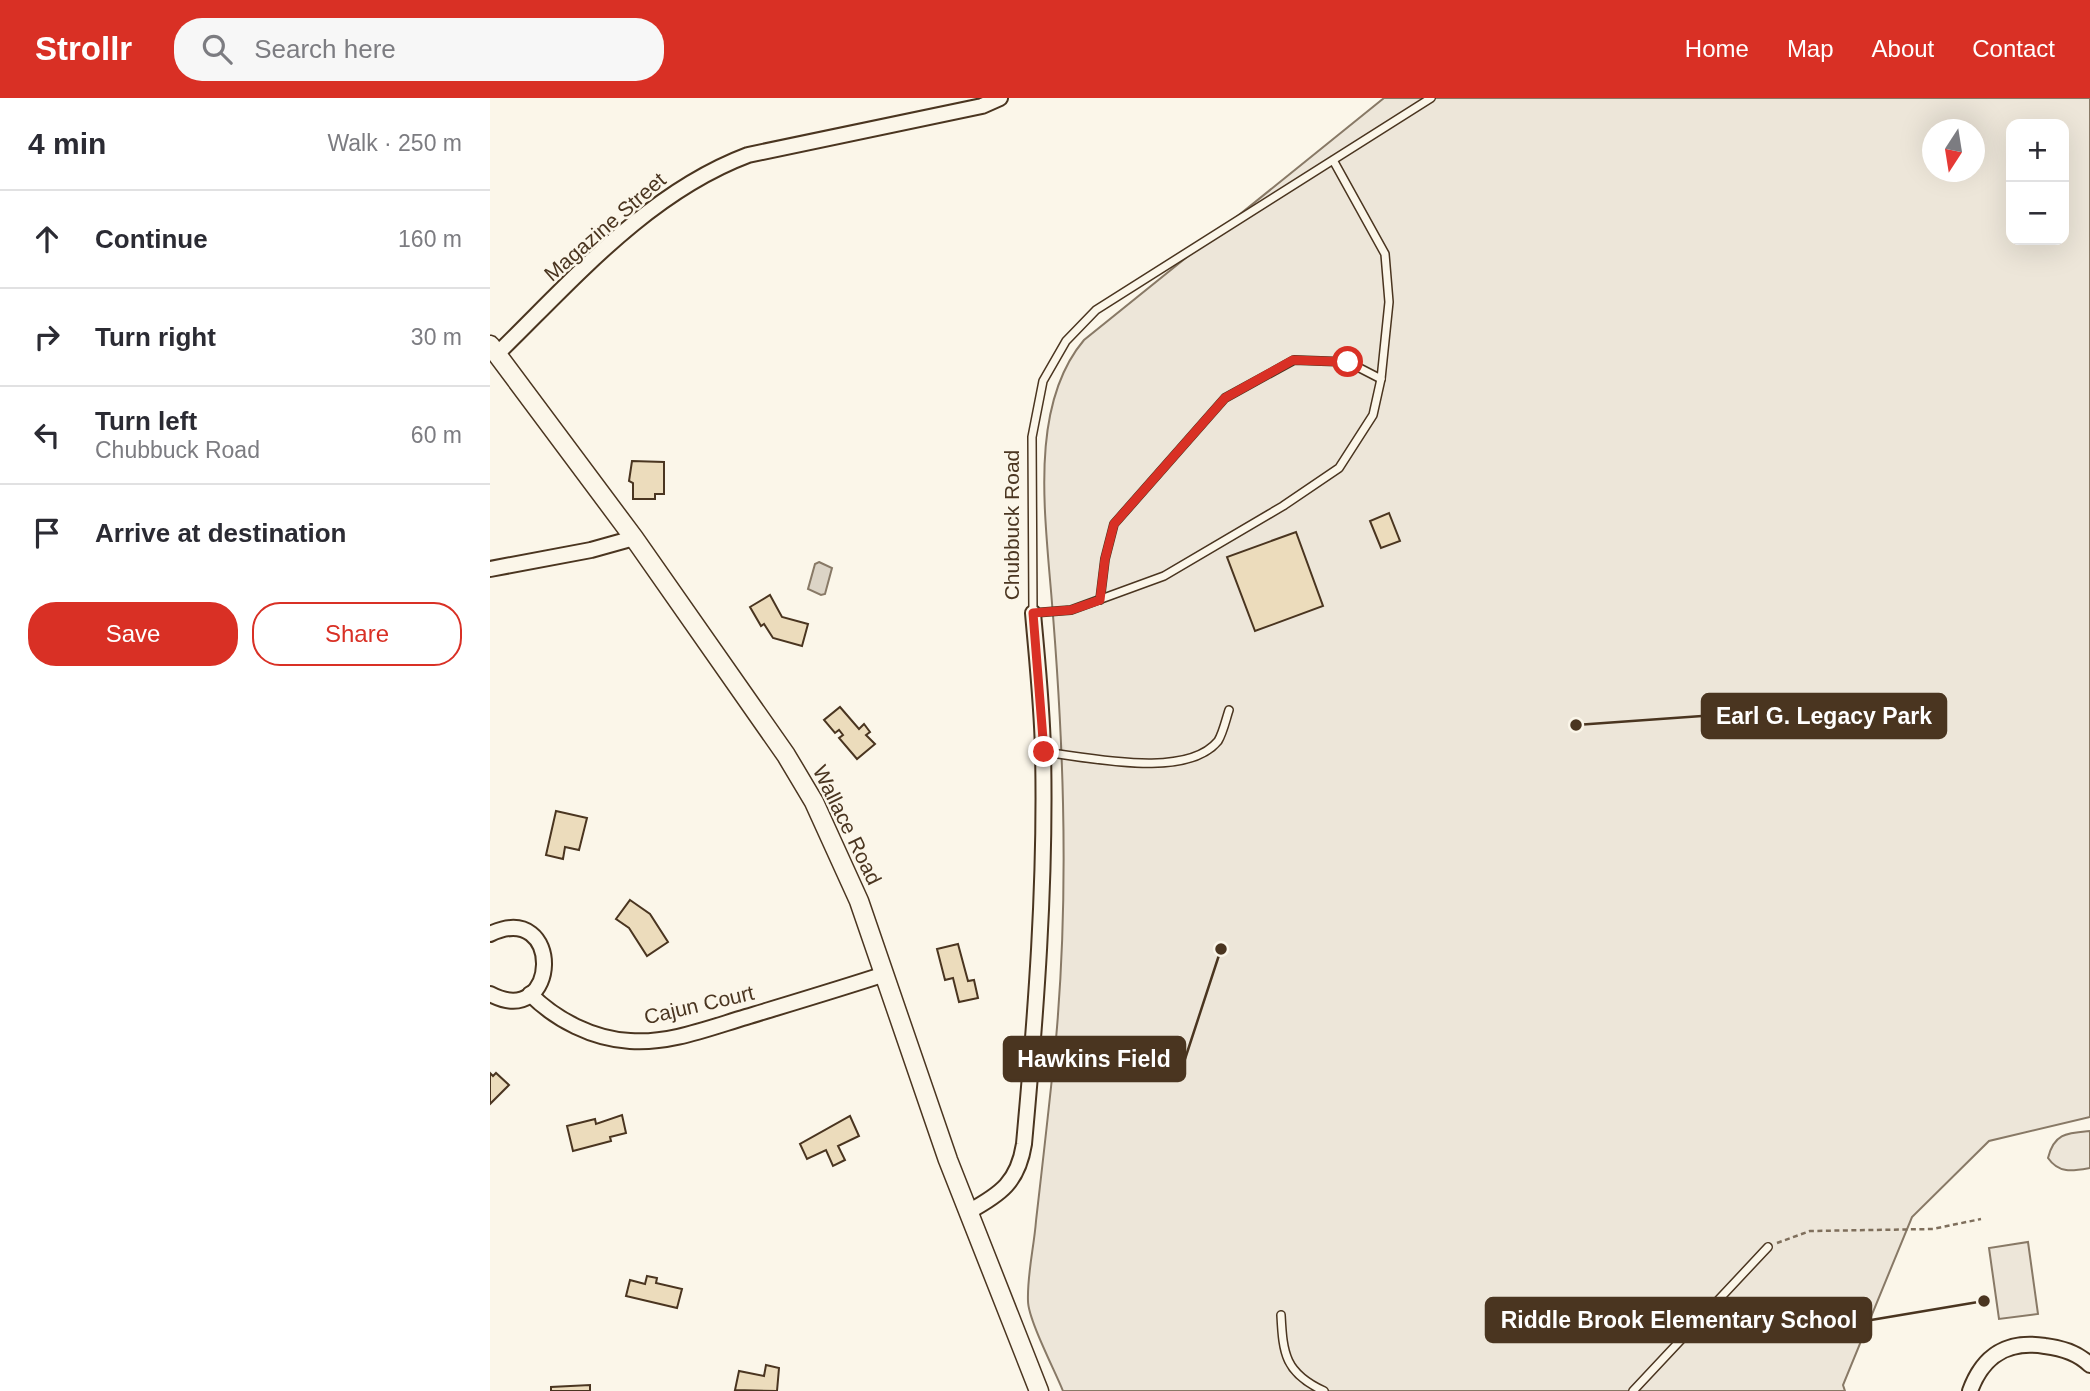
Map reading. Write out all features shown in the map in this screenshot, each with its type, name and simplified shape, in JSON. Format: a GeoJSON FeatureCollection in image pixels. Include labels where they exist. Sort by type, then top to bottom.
{"type":"FeatureCollection","features":[{"type":"Feature","properties":{"kind":"street","name":"Magazine Street"},"geometry":{"type":"LineString","coordinates":[[494,349],[653,208],[682,186],[714,168],[786,146],[911,122],[982,106],[1000,98]]}},
{"type":"Feature","properties":{"kind":"street","name":"Wallace Road"},"geometry":{"type":"LineString","coordinates":[[494,349],[634,538],[772,734],[814,802],[854,888],[968,1212],[1039,1391]]}},
{"type":"Feature","properties":{"kind":"street"},"geometry":{"type":"LineString","coordinates":[[490,569],[591,550],[634,538]]}},
{"type":"Feature","properties":{"kind":"street","name":"Chubbuck Road"},"geometry":{"type":"LineString","coordinates":[[968,1212],[994,1197],[1011,1181],[1020,1167],[1022,1156],[1039,955],[1044,752],[1033,613]]}},
{"type":"Feature","properties":{"kind":"street"},"geometry":{"type":"LineString","coordinates":[[490,934],[514,928],[536,939],[546,962],[545,974],[530,994],[509,1000],[490,994]]}},
{"type":"Feature","properties":{"kind":"street","name":"Cajun Court"},"geometry":{"type":"LineString","coordinates":[[530,994],[547,1011],[576,1026],[611,1039],[633,1042],[699,1031],[885,974]]}},
{"type":"Feature","properties":{"kind":"street"},"geometry":{"type":"LineString","coordinates":[[1970,1391],[1993,1355],[2011,1345],[2057,1348],[2090,1364]]}},
{"type":"Feature","properties":{"kind":"lane","name":"Chubbuck Road"},"geometry":{"type":"LineString","coordinates":[[1033,613],[1032,437],[1043,381],[1066,341],[1096,310],[1431,98]]}},
{"type":"Feature","properties":{"kind":"lane"},"geometry":{"type":"LineString","coordinates":[[1033,613],[1071,610],[1164,576],[1283,506],[1339,468],[1373,415],[1381,379],[1389,302],[1385,254],[1333,160]]}},
{"type":"Feature","properties":{"kind":"lane"},"geometry":{"type":"LineString","coordinates":[[1100,600],[1105,559],[1114,524],[1225,398],[1293,360],[1348,362],[1381,379]]}},
{"type":"Feature","properties":{"kind":"lane"},"geometry":{"type":"LineString","coordinates":[[1044,752],[1142,764],[1193,759],[1218,740],[1229,710]]}},
{"type":"Feature","properties":{"kind":"lane"},"geometry":{"type":"LineString","coordinates":[[1633,1391],[1768,1247]]}},
{"type":"Feature","properties":{"kind":"lane"},"geometry":{"type":"LineString","coordinates":[[1281,1315],[1285,1357],[1300,1377],[1324,1391]]}},
{"type":"Feature","properties":{"kind":"path"},"geometry":{"type":"LineString","coordinates":[[1768,1247],[1810,1231],[1933,1229],[1981,1219]]}},
{"type":"Feature","properties":{"kind":"shaded area"},"geometry":{"type":"Polygon","coordinates":[[[1384,98],[2090,98],[2090,1117],[1989,1141],[1912,1217],[1843,1385],[1845,1391],[1063,1391],[1032,1320],[1028,1291],[1056,1039],[1063,921],[1061,744],[1044,479],[1049,419],[1068,364],[1084,340],[1384,98]]]}},
{"type":"Feature","properties":{"kind":"shaded area"},"geometry":{"type":"Polygon","coordinates":[[[819,562],[832,568],[825,594],[821,595],[808,589],[815,564],[819,562]]]}},
{"type":"Feature","properties":{"kind":"shaded area"},"geometry":{"type":"Polygon","coordinates":[[[2090,1131],[2090,1168],[2062,1169],[2048,1158],[2058,1139],[2090,1131]]]}},
{"type":"Feature","properties":{"kind":"shaded area"},"geometry":{"type":"Polygon","coordinates":[[[2028,1242],[2038,1314],[1999,1319],[1989,1248],[2028,1242]]]}},
{"type":"Feature","properties":{"kind":"building"},"geometry":{"type":"Polygon","coordinates":[[[632,461],[664,462],[664,494],[655,494],[655,499],[633,499],[633,483],[629,481],[632,461]]]}},
{"type":"Feature","properties":{"kind":"building"},"geometry":{"type":"Polygon","coordinates":[[[1389,513],[1400,541],[1381,548],[1370,521],[1389,513]]]}},
{"type":"Feature","properties":{"kind":"building"},"geometry":{"type":"Polygon","coordinates":[[[1296,532],[1323,606],[1255,631],[1227,557],[1296,532]]]}},
{"type":"Feature","properties":{"kind":"building"},"geometry":{"type":"Polygon","coordinates":[[[770,595],[782,617],[808,624],[802,646],[773,638],[764,624],[761,626],[750,607],[770,595]]]}},
{"type":"Feature","properties":{"kind":"building"},"geometry":{"type":"Polygon","coordinates":[[[840,707],[859,729],[864,724],[870,732],[866,735],[875,744],[857,759],[839,738],[843,735],[839,730],[835,733],[824,720],[840,707]]]}},
{"type":"Feature","properties":{"kind":"building"},"geometry":{"type":"Polygon","coordinates":[[[556,811],[587,818],[579,850],[565,847],[563,859],[546,855],[556,811]]]}},
{"type":"Feature","properties":{"kind":"building"},"geometry":{"type":"Polygon","coordinates":[[[630,900],[650,914],[668,942],[647,956],[629,928],[616,919],[630,900]]]}},
{"type":"Feature","properties":{"kind":"building"},"geometry":{"type":"Polygon","coordinates":[[[958,944],[968,981],[974,980],[978,998],[959,1002],[953,978],[945,980],[937,949],[958,944]]]}},
{"type":"Feature","properties":{"kind":"building"},"geometry":{"type":"Polygon","coordinates":[[[490,1073],[493,1076],[496,1073],[509,1085],[490,1104],[490,1073]]]}},
{"type":"Feature","properties":{"kind":"building"},"geometry":{"type":"Polygon","coordinates":[[[622,1115],[626,1133],[610,1137],[611,1141],[573,1151],[567,1126],[595,1119],[596,1124],[622,1115]]]}},
{"type":"Feature","properties":{"kind":"building"},"geometry":{"type":"Polygon","coordinates":[[[850,1116],[859,1136],[838,1146],[845,1160],[833,1166],[826,1150],[807,1159],[800,1144],[850,1116]]]}},
{"type":"Feature","properties":{"kind":"building"},"geometry":{"type":"Polygon","coordinates":[[[647,1276],[657,1278],[656,1283],[682,1289],[677,1308],[626,1296],[630,1280],[645,1284],[647,1276]]]}},
{"type":"Feature","properties":{"kind":"building"},"geometry":{"type":"Polygon","coordinates":[[[766,1365],[779,1368],[777,1391],[735,1390],[739,1371],[764,1376],[766,1365]]]}},
{"type":"Feature","properties":{"kind":"building"},"geometry":{"type":"Polygon","coordinates":[[[590,1385],[590,1391],[551,1391],[551,1387],[590,1385]]]}},
{"type":"Feature","properties":{"kind":"place","name":"Earl G. Legacy Park"},"geometry":{"type":"Point","coordinates":[1576,725]}},
{"type":"Feature","properties":{"kind":"place","name":"Hawkins Field"},"geometry":{"type":"Point","coordinates":[1221,949]}},
{"type":"Feature","properties":{"kind":"place","name":"Riddle Brook Elementary School"},"geometry":{"type":"Point","coordinates":[1984,1301]}},
{"type":"Feature","properties":{"kind":"route"},"geometry":{"type":"LineString","coordinates":[[1044,752],[1033,613],[1071,610],[1100,600],[1105,559],[1114,524],[1225,398],[1293,360],[1348,362]]}}]}
